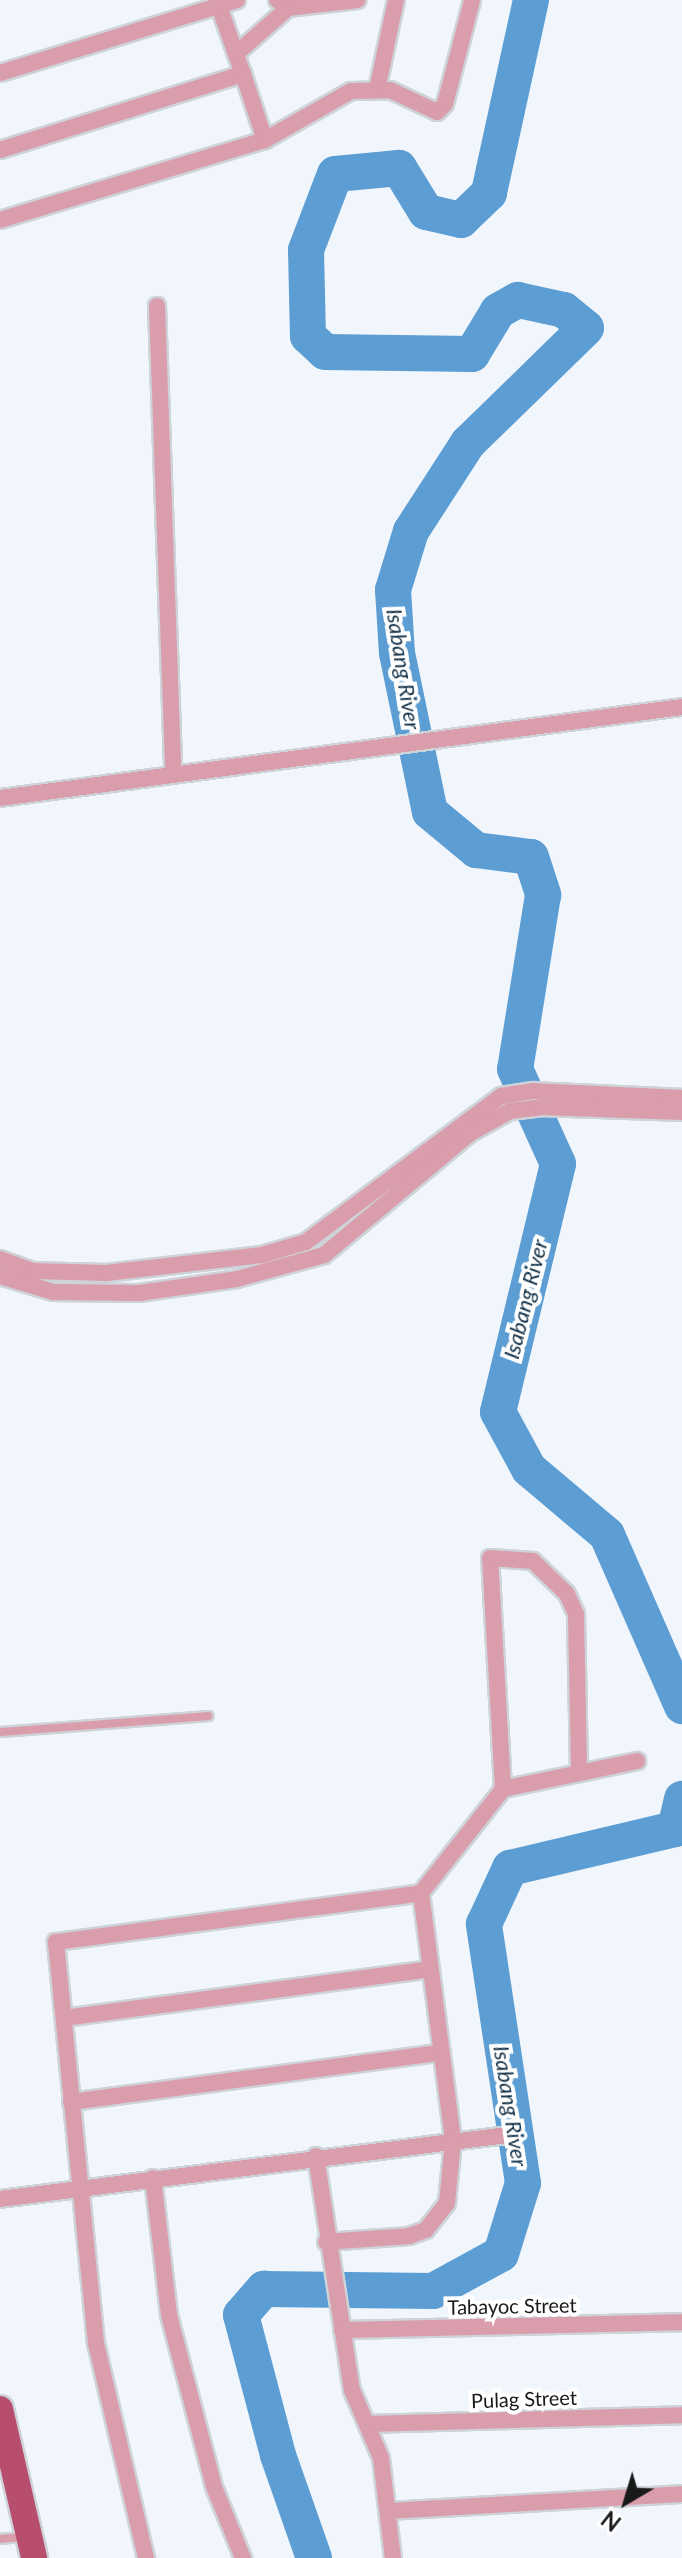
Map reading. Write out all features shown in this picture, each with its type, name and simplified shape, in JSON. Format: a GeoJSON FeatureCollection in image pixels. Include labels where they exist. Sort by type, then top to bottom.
{"type":"FeatureCollection","features":[{"type":"Feature","properties":{"kind":"main road"},"geometry":{"type":"LineString","coordinates":[[0,2409],[32,2547]]}},
{"type":"Feature","properties":{"kind":"street"},"geometry":{"type":"LineString","coordinates":[[0,73],[237,0]]}},
{"type":"Feature","properties":{"kind":"street"},"geometry":{"type":"LineString","coordinates":[[236,54],[283,4],[358,0]]}},
{"type":"Feature","properties":{"kind":"street"},"geometry":{"type":"LineString","coordinates":[[377,90],[396,0]]}},
{"type":"Feature","properties":{"kind":"street"},"geometry":{"type":"LineString","coordinates":[[0,220],[265,140],[351,91],[390,90],[437,112],[445,104],[472,0]]}},
{"type":"Feature","properties":{"kind":"street"},"geometry":{"type":"LineString","coordinates":[[219,6],[265,140]]}},
{"type":"Feature","properties":{"kind":"street"},"geometry":{"type":"LineString","coordinates":[[0,150],[243,74]]}},
{"type":"Feature","properties":{"kind":"street"},"geometry":{"type":"LineString","coordinates":[[157,306],[173,774]]}},
{"type":"Feature","properties":{"kind":"street"},"geometry":{"type":"LineString","coordinates":[[0,798],[431,744],[682,707]]}},
{"type":"Feature","properties":{"kind":"street"},"geometry":{"type":"LineString","coordinates":[[0,1259],[33,1271],[106,1273],[262,1255],[306,1242],[506,1104],[534,1091],[682,1098]]}},
{"type":"Feature","properties":{"kind":"street"},"geometry":{"type":"LineString","coordinates":[[0,1276],[53,1292],[139,1293],[237,1279],[324,1255],[506,1104],[682,1112]]}},
{"type":"Feature","properties":{"kind":"street"},"geometry":{"type":"LineString","coordinates":[[503,1789],[490,1558],[533,1561],[567,1594],[576,1614],[579,1773]]}},
{"type":"Feature","properties":{"kind":"street"},"geometry":{"type":"LineString","coordinates":[[146,2558],[96,2343],[56,1942],[421,1893],[503,1789],[637,1761]]}},
{"type":"Feature","properties":{"kind":"street"},"geometry":{"type":"LineString","coordinates":[[327,2250],[426,2230],[447,2203],[453,2141],[439,2053],[421,1893]]}},
{"type":"Feature","properties":{"kind":"street"},"geometry":{"type":"LineString","coordinates":[[64,2018],[430,1969]]}},
{"type":"Feature","properties":{"kind":"street"},"geometry":{"type":"LineString","coordinates":[[71,2102],[439,2053]]}},
{"type":"Feature","properties":{"kind":"street"},"geometry":{"type":"LineString","coordinates":[[0,2199],[316,2156],[507,2135]]}},
{"type":"Feature","properties":{"kind":"street"},"geometry":{"type":"LineString","coordinates":[[316,2156],[327,2250],[352,2390],[381,2458],[393,2558]]}},
{"type":"Feature","properties":{"kind":"street"},"geometry":{"type":"LineString","coordinates":[[153,2178],[169,2315],[214,2487],[243,2558]]}},
{"type":"Feature","properties":{"kind":"street","name":"Tabayoc Street"},"geometry":{"type":"LineString","coordinates":[[342,2330],[682,2322]]}},
{"type":"Feature","properties":{"kind":"street","name":"Pulag Street"},"geometry":{"type":"LineString","coordinates":[[367,2424],[682,2415]]}},
{"type":"Feature","properties":{"kind":"street"},"geometry":{"type":"LineString","coordinates":[[388,2511],[682,2494]]}},
{"type":"Feature","properties":{"kind":"lane"},"geometry":{"type":"LineString","coordinates":[[0,1732],[208,1716]]}},
{"type":"Feature","properties":{"kind":"lane"},"geometry":{"type":"LineString","coordinates":[[0,2539],[32,2547]]}},
{"type":"Feature","properties":{"kind":"waterway","name":"Isabang River"},"geometry":{"type":"LineString","coordinates":[[531,0],[489,193],[461,220],[426,212],[399,168],[335,174],[306,250],[308,336],[325,352],[472,354],[498,311],[518,300],[564,310],[586,328],[468,443],[411,531],[393,590],[397,653],[430,812],[476,850],[531,857],[543,895],[515,1069],[558,1164],[498,1412],[529,1469],[607,1535],[682,1706]]}},
{"type":"Feature","properties":{"kind":"waterway","name":"Isabang River"},"geometry":{"type":"LineString","coordinates":[[314,2558],[278,2455],[241,2315],[264,2289],[433,2291],[501,2254],[523,2183],[484,1924],[510,1868],[675,1829],[682,1799]]}}]}
